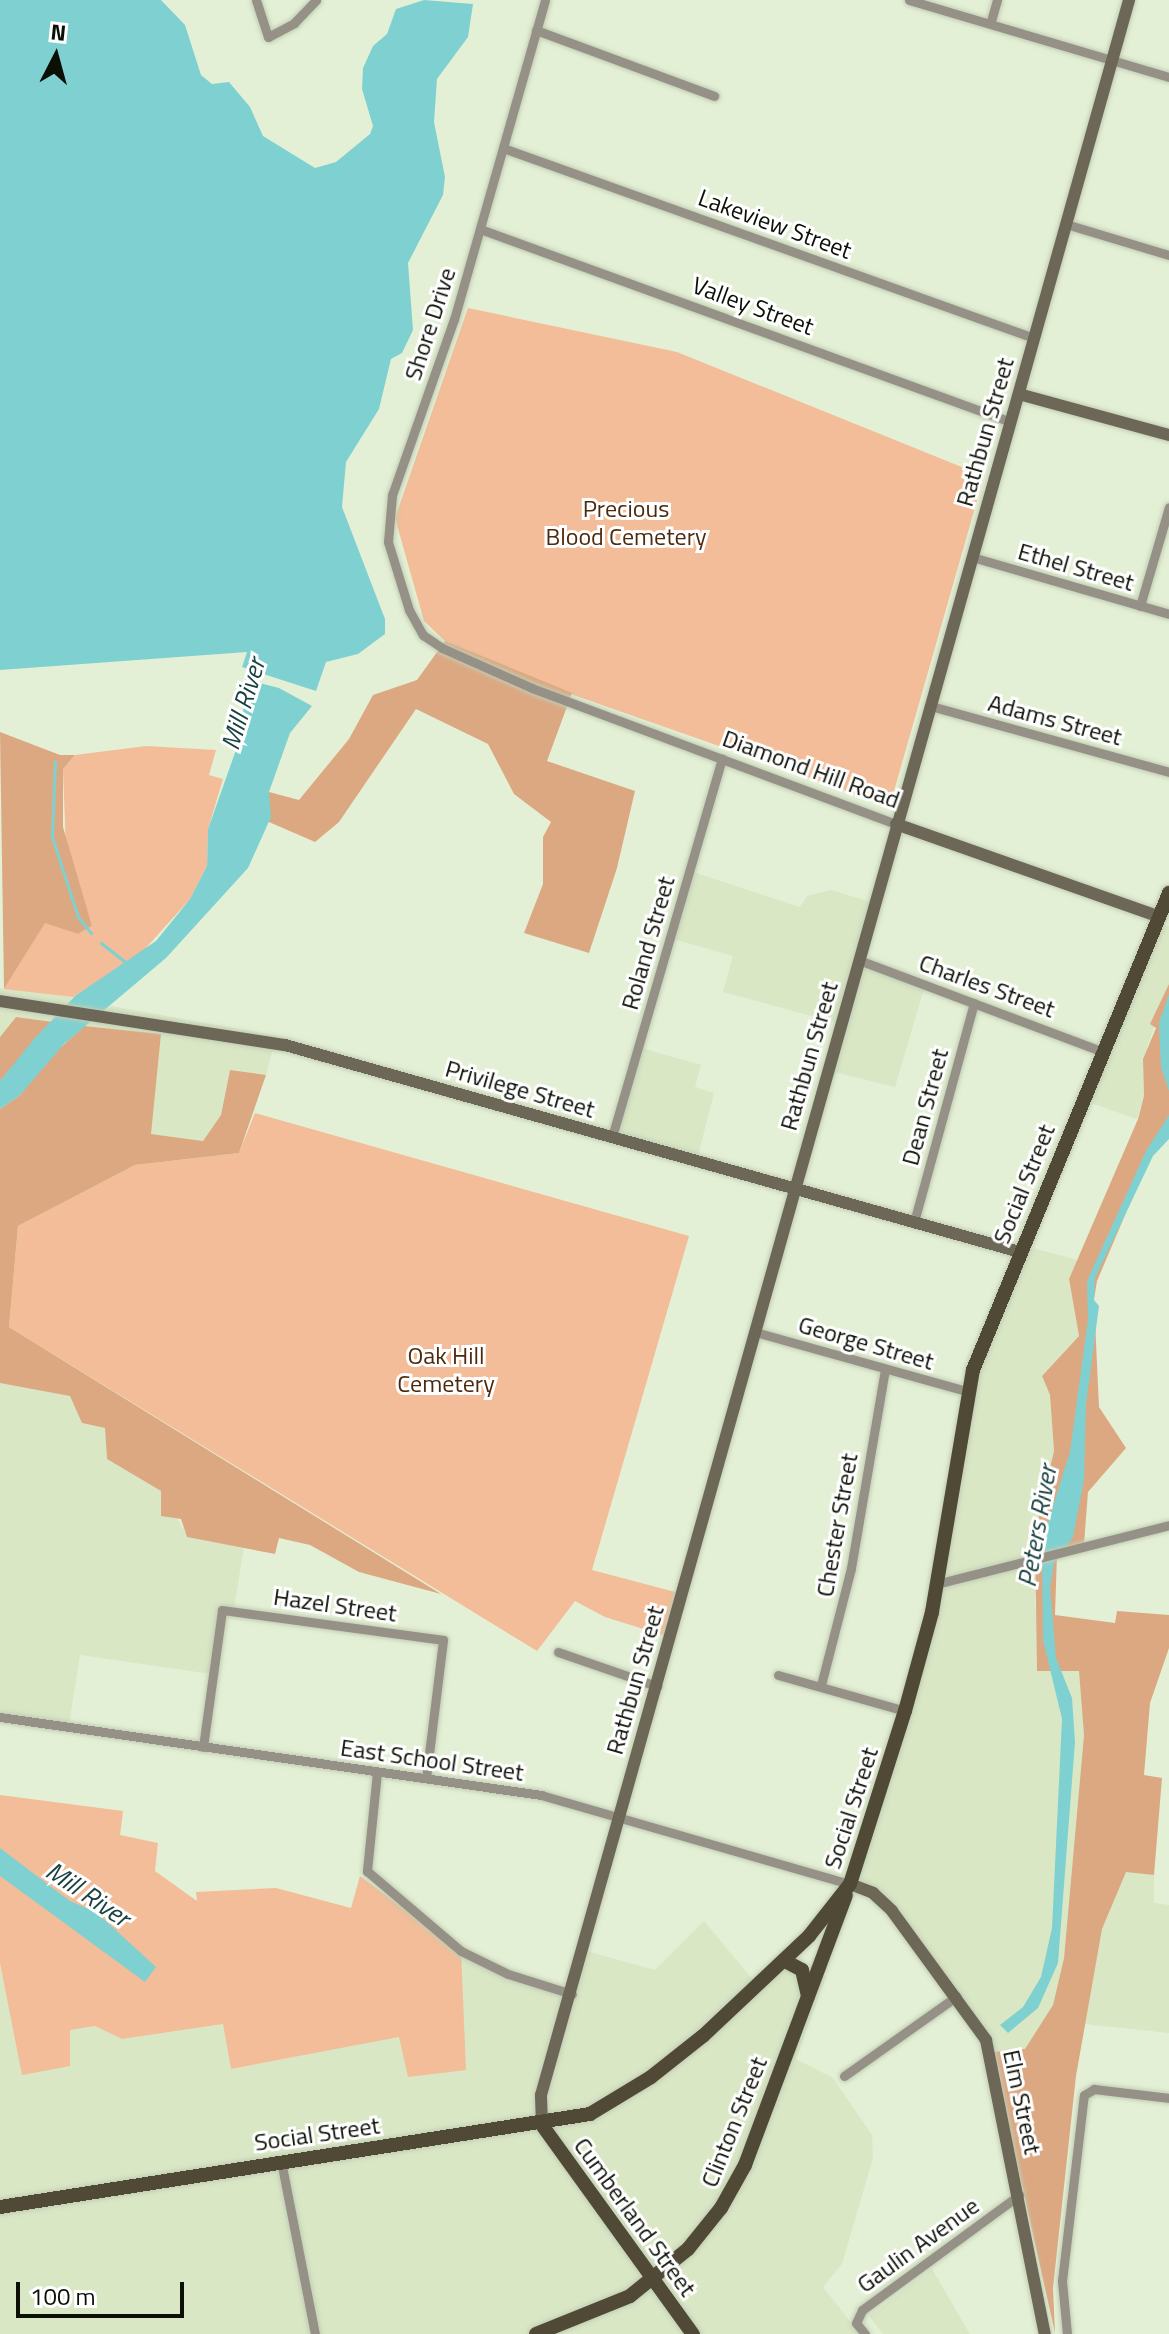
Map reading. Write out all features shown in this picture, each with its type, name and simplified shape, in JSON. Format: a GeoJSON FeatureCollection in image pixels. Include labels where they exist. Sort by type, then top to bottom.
{"type":"FeatureCollection","features":[{"type":"Feature","properties":{"kind":"main road","name":"Rathbun Street"},"geometry":{"type":"LineString","coordinates":[[542,2125],[541,2095],[572,1994],[896,824],[1129,0]]}},
{"type":"Feature","properties":{"kind":"main road"},"geometry":{"type":"LineString","coordinates":[[1019,394],[1169,435]]}},
{"type":"Feature","properties":{"kind":"main road","name":"Diamond Hill Road"},"geometry":{"type":"LineString","coordinates":[[896,824],[1164,918]]}},
{"type":"Feature","properties":{"kind":"main road","name":"Social Street"},"geometry":{"type":"LineString","coordinates":[[0,2207],[281,2161],[542,2125],[590,2114],[635,2088],[740,2005],[785,1961],[850,1884],[905,1711],[936,1584],[967,1391],[1101,1051],[1164,918],[1169,893]]}},
{"type":"Feature","properties":{"kind":"main road","name":"Privilege Street"},"geometry":{"type":"LineString","coordinates":[[0,1001],[285,1045],[1020,1252]]}},
{"type":"Feature","properties":{"kind":"main road","name":"Clinton Street"},"geometry":{"type":"LineString","coordinates":[[536,2334],[603,2310],[653,2279],[688,2249],[729,2196],[850,1884]]}},
{"type":"Feature","properties":{"kind":"main road","name":"Elm Street"},"geometry":{"type":"LineString","coordinates":[[850,1884],[873,1893],[892,1911],[957,1996],[992,2057],[1045,2334]]}},
{"type":"Feature","properties":{"kind":"main road"},"geometry":{"type":"LineString","coordinates":[[785,1961],[802,1970],[808,1996]]}},
{"type":"Feature","properties":{"kind":"main road","name":"Cumberland Street"},"geometry":{"type":"LineString","coordinates":[[542,2125],[693,2334]]}},
{"type":"Feature","properties":{"kind":"street"},"geometry":{"type":"LineString","coordinates":[[256,0],[268,37],[294,23],[316,0]]}},
{"type":"Feature","properties":{"kind":"street","name":"Shore Drive"},"geometry":{"type":"LineString","coordinates":[[442,648],[423,635],[409,610],[387,524],[392,495],[480,229],[545,0]]}},
{"type":"Feature","properties":{"kind":"street"},"geometry":{"type":"LineString","coordinates":[[909,0],[991,21],[1169,77]]}},
{"type":"Feature","properties":{"kind":"street"},"geometry":{"type":"LineString","coordinates":[[991,21],[997,0]]}},
{"type":"Feature","properties":{"kind":"street"},"geometry":{"type":"LineString","coordinates":[[536,30],[714,96]]}},
{"type":"Feature","properties":{"kind":"street","name":"Lakeview Street"},"geometry":{"type":"LineString","coordinates":[[503,148],[1034,338]]}},
{"type":"Feature","properties":{"kind":"street"},"geometry":{"type":"LineString","coordinates":[[1066,224],[1169,255]]}},
{"type":"Feature","properties":{"kind":"street","name":"Valley Street"},"geometry":{"type":"LineString","coordinates":[[480,229],[1011,422]]}},
{"type":"Feature","properties":{"kind":"street"},"geometry":{"type":"LineString","coordinates":[[1140,606],[1169,507]]}},
{"type":"Feature","properties":{"kind":"street","name":"Ethel Street"},"geometry":{"type":"LineString","coordinates":[[972,557],[1169,614]]}},
{"type":"Feature","properties":{"kind":"street","name":"Diamond Hill Road"},"geometry":{"type":"LineString","coordinates":[[442,648],[600,716],[896,824]]}},
{"type":"Feature","properties":{"kind":"street","name":"Adams Street"},"geometry":{"type":"LineString","coordinates":[[931,706],[1169,772]]}},
{"type":"Feature","properties":{"kind":"street","name":"Roland Street"},"geometry":{"type":"LineString","coordinates":[[612,1137],[722,759]]}},
{"type":"Feature","properties":{"kind":"street","name":"Charles Street"},"geometry":{"type":"LineString","coordinates":[[859,960],[1101,1051]]}},
{"type":"Feature","properties":{"kind":"street","name":"Dean Street"},"geometry":{"type":"LineString","coordinates":[[914,1222],[974,1003]]}},
{"type":"Feature","properties":{"kind":"street","name":"George Street"},"geometry":{"type":"LineString","coordinates":[[755,1332],[967,1391]]}},
{"type":"Feature","properties":{"kind":"street","name":"Chester Street"},"geometry":{"type":"LineString","coordinates":[[821,1685],[851,1568],[885,1370]]}},
{"type":"Feature","properties":{"kind":"street"},"geometry":{"type":"LineString","coordinates":[[936,1584],[1077,1545],[1169,1525]]}},
{"type":"Feature","properties":{"kind":"street","name":"Hazel Street"},"geometry":{"type":"LineString","coordinates":[[203,1747],[222,1610],[443,1640],[426,1778]]}},
{"type":"Feature","properties":{"kind":"street"},"geometry":{"type":"LineString","coordinates":[[558,1652],[657,1686]]}},
{"type":"Feature","properties":{"kind":"street"},"geometry":{"type":"LineString","coordinates":[[778,1675],[905,1711]]}},
{"type":"Feature","properties":{"kind":"street","name":"East School Street"},"geometry":{"type":"LineString","coordinates":[[0,1717],[541,1795],[850,1884]]}},
{"type":"Feature","properties":{"kind":"street"},"geometry":{"type":"LineString","coordinates":[[377,1772],[367,1871],[461,1951],[508,1974],[572,1994]]}},
{"type":"Feature","properties":{"kind":"street"},"geometry":{"type":"LineString","coordinates":[[844,2076],[957,1996]]}},
{"type":"Feature","properties":{"kind":"street"},"geometry":{"type":"LineString","coordinates":[[1067,2334],[1062,2281],[1084,2095],[1094,2089],[1169,2098]]}},
{"type":"Feature","properties":{"kind":"street"},"geometry":{"type":"LineString","coordinates":[[281,2161],[315,2334]]}},
{"type":"Feature","properties":{"kind":"street","name":"Gaulin Avenue"},"geometry":{"type":"LineString","coordinates":[[865,2334],[856,2323],[862,2310],[1020,2194]]}},
{"type":"Feature","properties":{"kind":"shaded area"},"geometry":{"type":"Polygon","coordinates":[[[445,641],[572,693],[547,761],[635,791],[617,868],[589,953],[524,933],[543,884],[543,837],[551,822],[514,794],[488,744],[416,709],[339,822],[315,842],[269,822],[269,792],[299,800],[349,739],[373,695],[417,680],[445,641]]]}},
{"type":"Feature","properties":{"kind":"shaded area"},"geometry":{"type":"Polygon","coordinates":[[[0,732],[60,755],[75,755],[63,769],[63,827],[92,926],[78,934],[45,923],[4,989],[0,732]]]}},
{"type":"Feature","properties":{"kind":"shaded area"},"geometry":{"type":"Polygon","coordinates":[[[690,871],[800,907],[807,896],[831,890],[877,904],[860,958],[926,982],[895,1087],[830,1071],[841,1024],[723,992],[733,956],[670,938],[690,871]]]}},
{"type":"Feature","properties":{"kind":"shaded area"},"geometry":{"type":"Polygon","coordinates":[[[1157,926],[1169,926],[1169,984],[1143,1059],[1144,1096],[1137,1119],[1082,1100],[1157,926]]]}},
{"type":"Feature","properties":{"kind":"shaded area"},"geometry":{"type":"Polygon","coordinates":[[[1169,984],[1169,1138],[1151,1154],[1097,1281],[1094,1299],[1099,1407],[1126,1448],[1088,1492],[1084,1544],[1057,1554],[1055,1615],[1115,1623],[1117,1611],[1169,1615],[1169,1648],[1150,1703],[1144,1775],[1162,1778],[1154,1875],[1126,1872],[1102,1929],[1076,2076],[1053,2288],[1055,2333],[992,2052],[1025,2049],[1053,2005],[1064,1958],[1084,1735],[1079,1671],[1037,1671],[1035,1533],[1054,1451],[1050,1395],[1042,1376],[1079,1336],[1069,1279],[1138,1119],[1144,1096],[1143,1059],[1156,1028],[1150,1024],[1169,984]]]}},
{"type":"Feature","properties":{"kind":"shaded area"},"geometry":{"type":"Polygon","coordinates":[[[0,988],[73,997],[53,1022],[16,1017],[0,1037],[0,988]]]}},
{"type":"Feature","properties":{"kind":"shaded area"},"geometry":{"type":"Polygon","coordinates":[[[111,1006],[276,1036],[266,1075],[230,1070],[221,1115],[203,1141],[150,1134],[161,1035],[84,1026],[111,1006]]]}},
{"type":"Feature","properties":{"kind":"shaded area"},"geometry":{"type":"Polygon","coordinates":[[[16,1017],[53,1022],[0,1081],[0,1037],[16,1017]]]}},
{"type":"Feature","properties":{"kind":"shaded area"},"geometry":{"type":"Polygon","coordinates":[[[84,1026],[161,1034],[151,1134],[203,1141],[221,1115],[230,1070],[266,1075],[239,1153],[135,1165],[18,1226],[9,1327],[441,1594],[359,1572],[310,1545],[279,1538],[275,1554],[187,1537],[181,1519],[161,1516],[161,1491],[107,1459],[105,1428],[82,1423],[70,1396],[0,1383],[0,1109],[20,1095],[46,1061],[84,1026]]]}},
{"type":"Feature","properties":{"kind":"shaded area"},"geometry":{"type":"Polygon","coordinates":[[[638,1047],[701,1065],[695,1087],[714,1093],[696,1164],[610,1139],[638,1047]]]}},
{"type":"Feature","properties":{"kind":"shaded area"},"geometry":{"type":"Polygon","coordinates":[[[1025,1246],[1078,1260],[1069,1279],[1079,1336],[1042,1376],[1050,1395],[1054,1451],[1035,1601],[1037,1621],[1079,1670],[1084,1735],[1064,1958],[1053,2005],[1025,2050],[992,2052],[890,1911],[863,1890],[853,1873],[929,1620],[967,1393],[1025,1246]]]}},
{"type":"Feature","properties":{"kind":"shaded area"},"geometry":{"type":"Polygon","coordinates":[[[0,1383],[71,1395],[82,1423],[105,1428],[107,1459],[161,1491],[188,1537],[244,1546],[233,1616],[221,1614],[211,1674],[80,1655],[69,1725],[0,1715],[0,1383]]]}},
{"type":"Feature","properties":{"kind":"shaded area"},"geometry":{"type":"Polygon","coordinates":[[[1126,1871],[1154,1875],[1154,1903],[1169,1905],[1169,2033],[1084,2024],[1102,1929],[1126,1871]]]}},
{"type":"Feature","properties":{"kind":"shaded area"},"geometry":{"type":"Polygon","coordinates":[[[704,1921],[758,1986],[785,1959],[826,1977],[796,2059],[833,2078],[872,2135],[873,2158],[842,2264],[823,2287],[860,2334],[0,2334],[0,1963],[70,2030],[95,2026],[122,2039],[223,2024],[231,2069],[400,2036],[408,2077],[461,1951],[571,1992],[586,1951],[655,1970],[704,1921]]]}},
{"type":"Feature","properties":{"kind":"shaded area"},"geometry":{"type":"Polygon","coordinates":[[[932,2269],[970,2334],[883,2334],[869,2316],[932,2269]]]}},
{"type":"Feature","properties":{"kind":"green space","name":"Precious Blood Cemetery"},"geometry":{"type":"Polygon","coordinates":[[[468,308],[677,352],[984,476],[894,791],[876,801],[522,677],[445,641],[424,621],[395,518],[468,308]]]}},
{"type":"Feature","properties":{"kind":"green space"},"geometry":{"type":"Polygon","coordinates":[[[146,746],[216,750],[209,775],[223,779],[208,829],[207,866],[190,899],[136,959],[73,997],[4,989],[45,922],[78,934],[92,926],[66,850],[63,769],[75,755],[146,746]]]}},
{"type":"Feature","properties":{"kind":"green space","name":"Oak Hill Cemetery"},"geometry":{"type":"Polygon","coordinates":[[[255,1113],[689,1236],[592,1570],[679,1593],[669,1637],[605,1617],[575,1601],[537,1651],[9,1327],[18,1226],[135,1165],[239,1153],[255,1113]]]}},
{"type":"Feature","properties":{"kind":"green space"},"geometry":{"type":"Polygon","coordinates":[[[0,1795],[123,1811],[120,1835],[158,1843],[155,1871],[197,1901],[196,1892],[276,1888],[351,1908],[360,1876],[461,1951],[466,2070],[408,2077],[399,2037],[231,2069],[223,2024],[122,2039],[95,2026],[70,2030],[70,2066],[22,2075],[0,1963],[0,1795]]]}},
{"type":"Feature","properties":{"kind":"water"},"geometry":{"type":"Polygon","coordinates":[[[0,0],[161,0],[185,25],[201,75],[212,84],[229,82],[250,107],[263,136],[315,168],[336,162],[370,134],[373,126],[362,89],[363,68],[373,46],[387,34],[396,9],[424,0],[473,4],[468,37],[437,79],[434,122],[445,177],[443,195],[408,263],[413,330],[402,353],[391,359],[379,409],[346,462],[342,507],[385,619],[385,634],[358,654],[326,662],[316,691],[242,667],[247,652],[0,670],[0,0]]]}},
{"type":"Feature","properties":{"kind":"water"},"geometry":{"type":"Polygon","coordinates":[[[245,679],[279,688],[312,706],[290,733],[269,792],[271,817],[248,868],[166,958],[64,1044],[20,1095],[0,1109],[0,1081],[34,1039],[75,996],[156,941],[190,899],[207,866],[208,829],[242,733],[245,679]]]}},
{"type":"Feature","properties":{"kind":"water"},"geometry":{"type":"Polygon","coordinates":[[[1169,994],[1169,1091],[1161,1067],[1159,1023],[1169,994]]]}},
{"type":"Feature","properties":{"kind":"water"},"geometry":{"type":"Polygon","coordinates":[[[1169,1115],[1169,1139],[1153,1156],[1095,1278],[1094,1300],[1099,1306],[1086,1404],[1084,1480],[1073,1537],[1054,1563],[1050,1588],[1056,1658],[1072,1698],[1075,1742],[1058,1963],[1038,2008],[1008,2033],[1000,2025],[1023,2007],[1041,1977],[1052,1928],[1062,1719],[1043,1640],[1042,1541],[1070,1452],[1088,1319],[1087,1281],[1146,1151],[1169,1115]]]}},
{"type":"Feature","properties":{"kind":"water"},"geometry":{"type":"Polygon","coordinates":[[[0,1848],[70,1901],[96,1912],[156,1967],[145,1982],[0,1876],[0,1848]]]}},
{"type":"Feature","properties":{"kind":"waterway"},"geometry":{"type":"LineString","coordinates":[[55,761],[52,837],[78,917],[91,933]]}},
{"type":"Feature","properties":{"kind":"waterway"},"geometry":{"type":"LineString","coordinates":[[101,943],[130,966]]}},
{"type":"Feature","properties":{"kind":"water label","name":"Mill River"},"geometry":{"type":"Point","coordinates":[243,704]}},
{"type":"Feature","properties":{"kind":"water label","name":"Peters River"},"geometry":{"type":"Point","coordinates":[1037,1526]}},
{"type":"Feature","properties":{"kind":"water label","name":"Mill River"},"geometry":{"type":"Point","coordinates":[88,1894]}}]}
